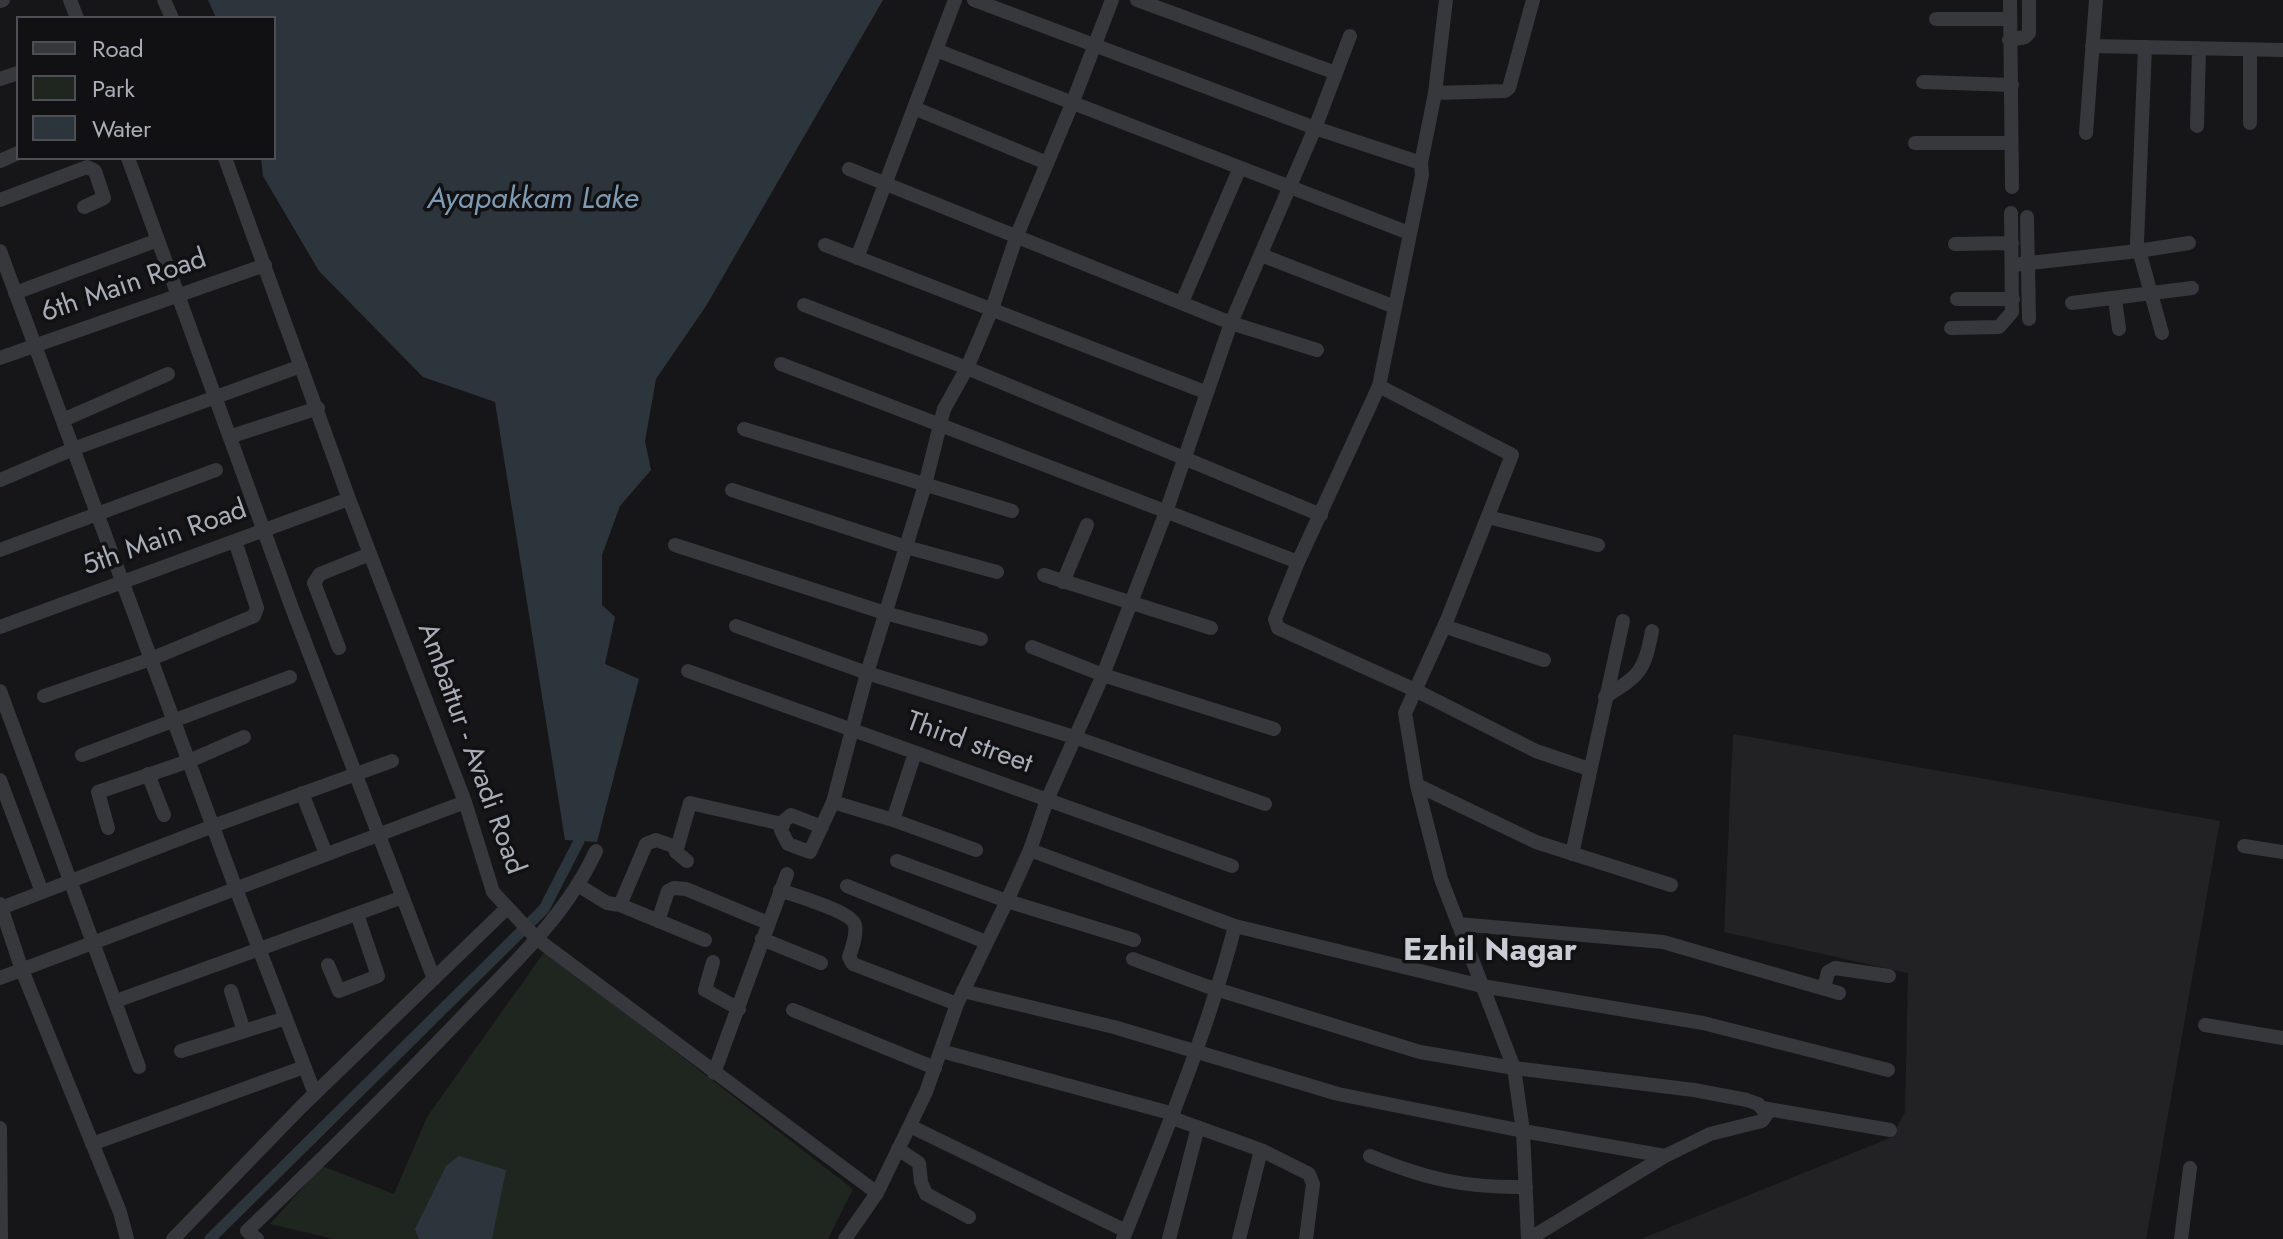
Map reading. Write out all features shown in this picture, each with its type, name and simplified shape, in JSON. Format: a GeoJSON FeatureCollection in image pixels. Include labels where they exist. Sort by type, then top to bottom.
{"type":"FeatureCollection","features":[{"type":"Feature","properties":{"kind":"street"},"geometry":{"type":"LineString","coordinates":[[857,258],[955,0]]}},
{"type":"Feature","properties":{"kind":"street"},"geometry":{"type":"LineString","coordinates":[[974,0],[1315,128],[1421,163]]}},
{"type":"Feature","properties":{"kind":"street"},"geometry":{"type":"LineString","coordinates":[[822,827],[791,815],[782,824],[781,830],[788,844],[810,852],[822,827],[833,802],[944,409],[967,368],[992,309],[1017,235],[1112,0]]}},
{"type":"Feature","properties":{"kind":"street"},"geometry":{"type":"LineString","coordinates":[[1137,0],[1336,73]]}},
{"type":"Feature","properties":{"kind":"street"},"geometry":{"type":"LineString","coordinates":[[1446,0],[1435,93],[1421,163],[1422,175],[1379,386],[1275,619],[1278,628],[1415,690],[1536,751],[1589,769]]}},
{"type":"Feature","properties":{"kind":"street"},"geometry":{"type":"LineString","coordinates":[[1435,93],[1505,91],[1509,88],[1533,0]]}},
{"type":"Feature","properties":{"kind":"street"},"geometry":{"type":"LineString","coordinates":[[2010,0],[2012,187]]}},
{"type":"Feature","properties":{"kind":"street"},"geometry":{"type":"LineString","coordinates":[[2009,40],[2025,37],[2029,33],[2029,0]]}},
{"type":"Feature","properties":{"kind":"street"},"geometry":{"type":"LineString","coordinates":[[2086,133],[2096,0]]}},
{"type":"Feature","properties":{"kind":"street"},"geometry":{"type":"LineString","coordinates":[[1936,19],[2010,19]]}},
{"type":"Feature","properties":{"kind":"street"},"geometry":{"type":"LineString","coordinates":[[845,1239],[877,1193],[910,1126],[960,997],[1030,850],[1047,800],[1131,604],[1231,323],[1315,128],[1350,36]]}},
{"type":"Feature","properties":{"kind":"street"},"geometry":{"type":"LineString","coordinates":[[2092,46],[2283,50]]}},
{"type":"Feature","properties":{"kind":"street"},"geometry":{"type":"LineString","coordinates":[[2145,47],[2138,251],[2162,333]]}},
{"type":"Feature","properties":{"kind":"street"},"geometry":{"type":"LineString","coordinates":[[2197,126],[2199,48]]}},
{"type":"Feature","properties":{"kind":"street"},"geometry":{"type":"LineString","coordinates":[[936,50],[1239,170],[1409,233]]}},
{"type":"Feature","properties":{"kind":"street"},"geometry":{"type":"LineString","coordinates":[[2250,50],[2250,123]]}},
{"type":"Feature","properties":{"kind":"street"},"geometry":{"type":"LineString","coordinates":[[1923,82],[2012,85]]}},
{"type":"Feature","properties":{"kind":"street"},"geometry":{"type":"LineString","coordinates":[[914,108],[1047,163]]}},
{"type":"Feature","properties":{"kind":"street"},"geometry":{"type":"LineString","coordinates":[[1915,143],[2010,143]]}},
{"type":"Feature","properties":{"kind":"street"},"geometry":{"type":"LineString","coordinates":[[129,160],[434,979]]}},
{"type":"Feature","properties":{"kind":"street","name":"Ambattur - Avadi Road"},"geometry":{"type":"LineString","coordinates":[[226,160],[349,499],[465,802],[493,892],[535,937],[877,1193]]}},
{"type":"Feature","properties":{"kind":"street"},"geometry":{"type":"LineString","coordinates":[[0,200],[87,167],[95,171],[104,198],[84,207]]}},
{"type":"Feature","properties":{"kind":"street"},"geometry":{"type":"LineString","coordinates":[[849,169],[1231,323],[1317,350]]}},
{"type":"Feature","properties":{"kind":"street"},"geometry":{"type":"LineString","coordinates":[[1182,302],[1239,170]]}},
{"type":"Feature","properties":{"kind":"street"},"geometry":{"type":"LineString","coordinates":[[1951,328],[1999,327],[2012,312],[2011,213]]}},
{"type":"Feature","properties":{"kind":"street"},"geometry":{"type":"LineString","coordinates":[[2027,217],[2029,319]]}},
{"type":"Feature","properties":{"kind":"street"},"geometry":{"type":"LineString","coordinates":[[15,293],[158,240]]}},
{"type":"Feature","properties":{"kind":"street"},"geometry":{"type":"LineString","coordinates":[[1955,244],[2012,243]]}},
{"type":"Feature","properties":{"kind":"street"},"geometry":{"type":"LineString","coordinates":[[2012,265],[2189,243]]}},
{"type":"Feature","properties":{"kind":"street"},"geometry":{"type":"LineString","coordinates":[[825,245],[1205,392]]}},
{"type":"Feature","properties":{"kind":"street"},"geometry":{"type":"LineString","coordinates":[[0,251],[315,1094]]}},
{"type":"Feature","properties":{"kind":"street"},"geometry":{"type":"LineString","coordinates":[[1261,255],[1395,307]]}},
{"type":"Feature","properties":{"kind":"street","name":"6th Main Road"},"geometry":{"type":"LineString","coordinates":[[0,358],[265,265]]}},
{"type":"Feature","properties":{"kind":"street"},"geometry":{"type":"LineString","coordinates":[[2072,303],[2192,288]]}},
{"type":"Feature","properties":{"kind":"street"},"geometry":{"type":"LineString","coordinates":[[1957,299],[2013,299]]}},
{"type":"Feature","properties":{"kind":"street"},"geometry":{"type":"LineString","coordinates":[[2115,299],[2119,329]]}},
{"type":"Feature","properties":{"kind":"street"},"geometry":{"type":"LineString","coordinates":[[804,305],[967,368],[1321,515]]}},
{"type":"Feature","properties":{"kind":"street"},"geometry":{"type":"LineString","coordinates":[[781,364],[1298,562]]}},
{"type":"Feature","properties":{"kind":"street"},"geometry":{"type":"LineString","coordinates":[[0,480],[73,449],[301,366]]}},
{"type":"Feature","properties":{"kind":"street"},"geometry":{"type":"LineString","coordinates":[[63,420],[168,374]]}},
{"type":"Feature","properties":{"kind":"street"},"geometry":{"type":"LineString","coordinates":[[1379,386],[1512,455],[1444,626],[1405,713],[1417,785],[1441,879],[1514,1068],[1523,1131],[1528,1239],[1665,1156],[1710,1134],[1762,1121],[1767,1114],[1762,1108]]}},
{"type":"Feature","properties":{"kind":"street"},"geometry":{"type":"LineString","coordinates":[[232,436],[318,408]]}},
{"type":"Feature","properties":{"kind":"street"},"geometry":{"type":"LineString","coordinates":[[744,429],[1012,511]]}},
{"type":"Feature","properties":{"kind":"street"},"geometry":{"type":"LineString","coordinates":[[0,550],[216,470]]}},
{"type":"Feature","properties":{"kind":"street"},"geometry":{"type":"LineString","coordinates":[[732,490],[906,547],[997,572]]}},
{"type":"Feature","properties":{"kind":"street","name":"5th Main Road"},"geometry":{"type":"LineString","coordinates":[[0,627],[349,499]]}},
{"type":"Feature","properties":{"kind":"street"},"geometry":{"type":"LineString","coordinates":[[1488,517],[1598,545]]}},
{"type":"Feature","properties":{"kind":"street"},"geometry":{"type":"LineString","coordinates":[[1063,582],[1087,525]]}},
{"type":"Feature","properties":{"kind":"street"},"geometry":{"type":"LineString","coordinates":[[44,696],[151,659],[254,616],[257,608],[235,541]]}},
{"type":"Feature","properties":{"kind":"street"},"geometry":{"type":"LineString","coordinates":[[675,545],[885,613],[981,639]]}},
{"type":"Feature","properties":{"kind":"street"},"geometry":{"type":"LineString","coordinates":[[339,648],[314,583],[320,574],[370,554]]}},
{"type":"Feature","properties":{"kind":"street"},"geometry":{"type":"LineString","coordinates":[[1044,575],[1211,628]]}},
{"type":"Feature","properties":{"kind":"street"},"geometry":{"type":"LineString","coordinates":[[1572,854],[1623,621]]}},
{"type":"Feature","properties":{"kind":"street"},"geometry":{"type":"LineString","coordinates":[[736,626],[867,673],[1074,737],[1265,804]]}},
{"type":"Feature","properties":{"kind":"street"},"geometry":{"type":"LineString","coordinates":[[1444,626],[1544,660]]}},
{"type":"Feature","properties":{"kind":"street"},"geometry":{"type":"LineString","coordinates":[[1605,697],[1640,672],[1647,657],[1652,631]]}},
{"type":"Feature","properties":{"kind":"street"},"geometry":{"type":"LineString","coordinates":[[1032,647],[1103,675],[1274,729]]}},
{"type":"Feature","properties":{"kind":"street","name":"Third street"},"geometry":{"type":"LineString","coordinates":[[688,671],[1232,866]]}},
{"type":"Feature","properties":{"kind":"street"},"geometry":{"type":"LineString","coordinates":[[82,755],[290,677]]}},
{"type":"Feature","properties":{"kind":"street"},"geometry":{"type":"LineString","coordinates":[[0,691],[139,1067]]}},
{"type":"Feature","properties":{"kind":"street"},"geometry":{"type":"LineString","coordinates":[[108,828],[98,792],[189,761],[244,737]]}},
{"type":"Feature","properties":{"kind":"street"},"geometry":{"type":"LineString","coordinates":[[893,820],[915,753]]}},
{"type":"Feature","properties":{"kind":"street"},"geometry":{"type":"LineString","coordinates":[[127,1239],[120,1212],[22,970],[1,906],[392,761]]}},
{"type":"Feature","properties":{"kind":"street"},"geometry":{"type":"LineString","coordinates":[[148,774],[164,815]]}},
{"type":"Feature","properties":{"kind":"street"},"geometry":{"type":"LineString","coordinates":[[0,780],[42,892]]}},
{"type":"Feature","properties":{"kind":"street"},"geometry":{"type":"LineString","coordinates":[[1417,785],[1536,842],[1671,885]]}},
{"type":"Feature","properties":{"kind":"street"},"geometry":{"type":"LineString","coordinates":[[302,793],[326,854]]}},
{"type":"Feature","properties":{"kind":"street"},"geometry":{"type":"LineString","coordinates":[[0,978],[465,802]]}},
{"type":"Feature","properties":{"kind":"street"},"geometry":{"type":"LineString","coordinates":[[833,802],[976,850]]}},
{"type":"Feature","properties":{"kind":"street"},"geometry":{"type":"LineString","coordinates":[[687,861],[678,856],[676,847],[690,803],[782,824]]}},
{"type":"Feature","properties":{"kind":"street"},"geometry":{"type":"LineString","coordinates":[[620,905],[646,844],[656,840],[676,847]]}},
{"type":"Feature","properties":{"kind":"street"},"geometry":{"type":"LineString","coordinates":[[2244,846],[2283,852]]}},
{"type":"Feature","properties":{"kind":"street"},"geometry":{"type":"LineString","coordinates":[[1030,850],[1235,926],[1482,986],[1703,1023],[1888,1070]]}},
{"type":"Feature","properties":{"kind":"street"},"geometry":{"type":"LineString","coordinates":[[257,1239],[247,1231],[388,1094],[535,937],[578,885],[596,851]]}},
{"type":"Feature","properties":{"kind":"street"},"geometry":{"type":"LineString","coordinates":[[897,861],[1007,901],[1134,940]]}},
{"type":"Feature","properties":{"kind":"street"},"geometry":{"type":"LineString","coordinates":[[714,1073],[787,874]]}},
{"type":"Feature","properties":{"kind":"street"},"geometry":{"type":"LineString","coordinates":[[578,885],[607,903],[620,905],[705,940]]}},
{"type":"Feature","properties":{"kind":"street"},"geometry":{"type":"LineString","coordinates":[[847,886],[986,942]]}},
{"type":"Feature","properties":{"kind":"street"},"geometry":{"type":"LineString","coordinates":[[658,921],[668,891],[674,888],[686,889],[768,923]]}},
{"type":"Feature","properties":{"kind":"street"},"geometry":{"type":"LineString","coordinates":[[780,890],[851,919],[855,924],[849,957],[853,964],[960,997],[1114,1027],[1338,1094],[1665,1156]]}},
{"type":"Feature","properties":{"kind":"street"},"geometry":{"type":"LineString","coordinates":[[116,1001],[403,897]]}},
{"type":"Feature","properties":{"kind":"street"},"geometry":{"type":"LineString","coordinates":[[328,965],[339,991],[378,976],[357,914]]}},
{"type":"Feature","properties":{"kind":"street"},"geometry":{"type":"LineString","coordinates":[[173,1239],[315,1094],[434,979],[512,914]]}},
{"type":"Feature","properties":{"kind":"street"},"geometry":{"type":"LineString","coordinates":[[1458,924],[1663,942],[1839,993]]}},
{"type":"Feature","properties":{"kind":"street"},"geometry":{"type":"LineString","coordinates":[[910,1126],[1125,1235],[1196,1052],[1218,990],[1235,926]]}},
{"type":"Feature","properties":{"kind":"street"},"geometry":{"type":"LineString","coordinates":[[762,939],[821,963]]}},
{"type":"Feature","properties":{"kind":"street"},"geometry":{"type":"LineString","coordinates":[[1133,959],[1218,990],[1420,1052],[1514,1068],[1694,1090],[1747,1100],[1762,1108],[1890,1130]]}},
{"type":"Feature","properties":{"kind":"street"},"geometry":{"type":"LineString","coordinates":[[713,962],[705,990],[739,1009]]}},
{"type":"Feature","properties":{"kind":"street"},"geometry":{"type":"LineString","coordinates":[[1824,988],[1828,972],[1835,968],[1889,976]]}},
{"type":"Feature","properties":{"kind":"street"},"geometry":{"type":"LineString","coordinates":[[231,991],[244,1031]]}},
{"type":"Feature","properties":{"kind":"street"},"geometry":{"type":"LineString","coordinates":[[793,1010],[935,1068]]}},
{"type":"Feature","properties":{"kind":"street"},"geometry":{"type":"LineString","coordinates":[[181,1051],[286,1018]]}},
{"type":"Feature","properties":{"kind":"street"},"geometry":{"type":"LineString","coordinates":[[2205,1025],[2283,1038]]}},
{"type":"Feature","properties":{"kind":"street"},"geometry":{"type":"LineString","coordinates":[[941,1051],[1173,1116],[1261,1150],[1309,1174],[1313,1184],[1306,1239]]}},
{"type":"Feature","properties":{"kind":"street"},"geometry":{"type":"LineString","coordinates":[[92,1144],[304,1067]]}},
{"type":"Feature","properties":{"kind":"street"},"geometry":{"type":"LineString","coordinates":[[1169,1239],[1198,1127]]}},
{"type":"Feature","properties":{"kind":"street"},"geometry":{"type":"LineString","coordinates":[[0,1128],[1,1239]]}},
{"type":"Feature","properties":{"kind":"street"},"geometry":{"type":"LineString","coordinates":[[898,1149],[919,1163],[926,1194],[969,1217]]}},
{"type":"Feature","properties":{"kind":"street"},"geometry":{"type":"LineString","coordinates":[[1239,1239],[1261,1150]]}},
{"type":"Feature","properties":{"kind":"street"},"geometry":{"type":"LineString","coordinates":[[1370,1156],[1446,1182],[1471,1186],[1526,1187]]}},
{"type":"Feature","properties":{"kind":"street"},"geometry":{"type":"LineString","coordinates":[[2181,1239],[2190,1168]]}},
{"type":"Feature","properties":{"kind":"shaded area"},"geometry":{"type":"Polygon","coordinates":[[[1733,734],[2220,821],[2146,1239],[1641,1239],[1892,1137],[1905,1112],[1908,973],[1724,932],[1733,734]]]}},
{"type":"Feature","properties":{"kind":"green space"},"geometry":{"type":"Polygon","coordinates":[[[545,951],[853,1189],[828,1239],[334,1239],[270,1224],[322,1166],[394,1194],[427,1117],[545,951]]]}},
{"type":"Feature","properties":{"kind":"water","name":"Ayapakkam Lake"},"geometry":{"type":"Polygon","coordinates":[[[208,0],[883,0],[706,306],[656,379],[645,441],[651,470],[620,506],[602,555],[602,605],[615,617],[605,664],[639,679],[597,842],[565,840],[495,402],[423,377],[319,271],[263,176],[261,160],[276,160],[276,16],[215,16],[208,0]]]}},
{"type":"Feature","properties":{"kind":"water"},"geometry":{"type":"Polygon","coordinates":[[[459,1156],[506,1170],[492,1239],[419,1239],[415,1229],[446,1166],[459,1156]]]}},
{"type":"Feature","properties":{"kind":"waterway"},"geometry":{"type":"LineString","coordinates":[[210,1239],[544,909],[579,841]]}},
{"type":"Feature","properties":{"kind":"district","name":"Ezhil Nagar"},"geometry":{"type":"Point","coordinates":[1490,952]}}]}
